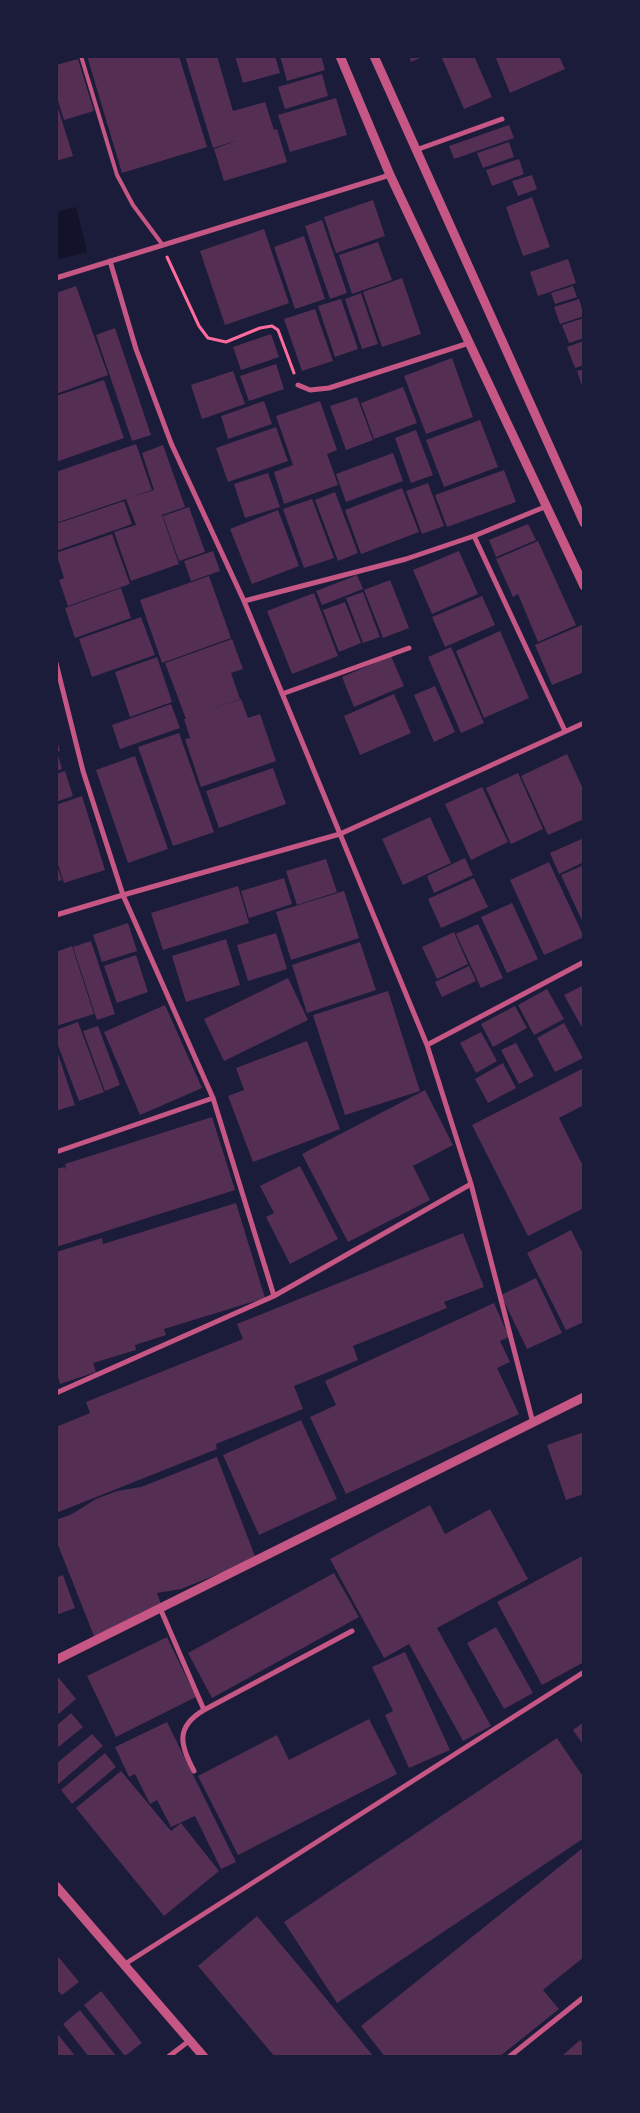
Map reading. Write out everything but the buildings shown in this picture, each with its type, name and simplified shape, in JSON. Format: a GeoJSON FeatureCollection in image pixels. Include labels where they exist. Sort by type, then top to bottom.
{"type":"FeatureCollection","features":[{"type":"Feature","properties":{"kind":"street"},"geometry":{"type":"LineString","coordinates":[[340,56],[390,175],[584,586]]}},
{"type":"Feature","properties":{"kind":"street"},"geometry":{"type":"LineString","coordinates":[[374,56],[584,523]]}},
{"type":"Feature","properties":{"kind":"street"},"geometry":{"type":"LineString","coordinates":[[416,150],[502,119]]}},
{"type":"Feature","properties":{"kind":"street"},"geometry":{"type":"LineString","coordinates":[[56,278],[390,175]]}},
{"type":"Feature","properties":{"kind":"street"},"geometry":{"type":"LineString","coordinates":[[110,261],[136,349],[171,443],[244,600],[427,1045],[471,1184],[533,1423]]}},
{"type":"Feature","properties":{"kind":"street"},"geometry":{"type":"LineString","coordinates":[[298,385],[310,390],[329,388],[469,344]]}},
{"type":"Feature","properties":{"kind":"street"},"geometry":{"type":"LineString","coordinates":[[244,600],[406,559],[474,536],[547,506]]}},
{"type":"Feature","properties":{"kind":"street"},"geometry":{"type":"LineString","coordinates":[[474,536],[566,732]]}},
{"type":"Feature","properties":{"kind":"street"},"geometry":{"type":"LineString","coordinates":[[282,694],[409,648]]}},
{"type":"Feature","properties":{"kind":"street"},"geometry":{"type":"LineString","coordinates":[[56,663],[83,771],[123,894],[213,1098],[274,1296]]}},
{"type":"Feature","properties":{"kind":"street"},"geometry":{"type":"LineString","coordinates":[[56,915],[123,894],[340,834],[584,724]]}},
{"type":"Feature","properties":{"kind":"street"},"geometry":{"type":"LineString","coordinates":[[427,1045],[584,962]]}},
{"type":"Feature","properties":{"kind":"street"},"geometry":{"type":"LineString","coordinates":[[56,1152],[213,1098]]}},
{"type":"Feature","properties":{"kind":"street"},"geometry":{"type":"LineString","coordinates":[[56,1393],[274,1296],[471,1184]]}},
{"type":"Feature","properties":{"kind":"street"},"geometry":{"type":"LineString","coordinates":[[56,1660],[584,1398]]}},
{"type":"Feature","properties":{"kind":"street"},"geometry":{"type":"LineString","coordinates":[[160,1608],[204,1710]]}},
{"type":"Feature","properties":{"kind":"street"},"geometry":{"type":"LineString","coordinates":[[194,1771],[183,1749],[184,1728],[193,1716],[352,1631]]}},
{"type":"Feature","properties":{"kind":"street"},"geometry":{"type":"LineString","coordinates":[[125,1964],[584,1672]]}},
{"type":"Feature","properties":{"kind":"street"},"geometry":{"type":"LineString","coordinates":[[56,1886],[204,2057]]}},
{"type":"Feature","properties":{"kind":"street"},"geometry":{"type":"LineString","coordinates":[[509,2057],[584,1997]]}},
{"type":"Feature","properties":{"kind":"street"},"geometry":{"type":"LineString","coordinates":[[168,2057],[189,2041]]}},
{"type":"Feature","properties":{"kind":"lane"},"geometry":{"type":"LineString","coordinates":[[81,56],[117,175],[133,205],[162,244]]}},
{"type":"Feature","properties":{"kind":"path"},"geometry":{"type":"LineString","coordinates":[[162,244],[199,326],[208,338],[226,342],[272,326],[278,330],[298,385]]}},
{"type":"Feature","properties":{"kind":"shaded area"},"geometry":{"type":"Polygon","coordinates":[[[76,207],[87,252],[56,260],[56,212],[76,207]]]}}]}
